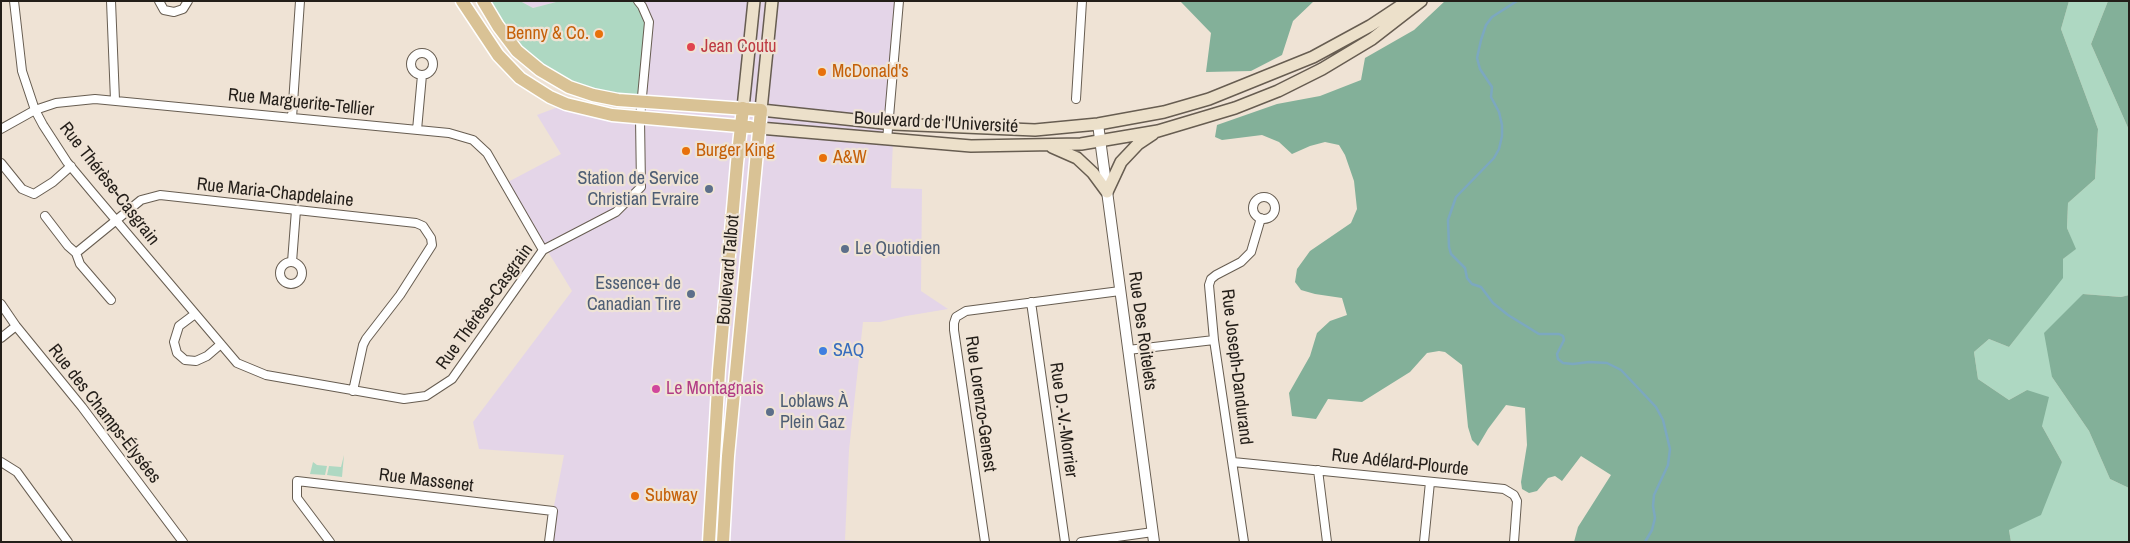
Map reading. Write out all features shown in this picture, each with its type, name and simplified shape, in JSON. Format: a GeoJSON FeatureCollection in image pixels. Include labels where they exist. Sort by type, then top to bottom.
{"type":"FeatureCollection","features":[{"type":"Feature","properties":{"kind":"main road","name":"Boulevard de l'Université"},"geometry":{"type":"LineString","coordinates":[[462,1],[498,55],[532,86],[566,104],[612,115],[640,118],[971,146],[1050,146],[1101,141],[1158,131],[1235,108],[1278,91],[1322,69],[1372,39],[1421,1]]}},
{"type":"Feature","properties":{"kind":"main road","name":"Boulevard de l'Université"},"geometry":{"type":"LineString","coordinates":[[483,1],[498,26],[517,51],[528,61],[553,79],[593,95],[642,102],[743,108],[888,123],[1035,130],[1098,124],[1209,100],[1313,57],[1370,26],[1408,1]]}},
{"type":"Feature","properties":{"kind":"main road","name":"Boulevard Talbot"},"geometry":{"type":"LineString","coordinates":[[708,542],[720,361],[754,1]]}},
{"type":"Feature","properties":{"kind":"main road","name":"Boulevard Talbot"},"geometry":{"type":"LineString","coordinates":[[723,542],[728,456],[772,1]]}},
{"type":"Feature","properties":{"kind":"main road"},"geometry":{"type":"LineString","coordinates":[[1050,146],[1077,158],[1093,173],[1107,192],[1121,162],[1138,144],[1158,131]]}},
{"type":"Feature","properties":{"kind":"street","name":"Rue Thérèse-Casgrain"},"geometry":{"type":"LineString","coordinates":[[14,1],[22,71],[34,110],[71,166],[237,363],[253,371],[404,399],[426,396],[452,379],[544,250],[616,212],[641,186],[640,118],[649,22],[638,1]]}},
{"type":"Feature","properties":{"kind":"street"},"geometry":{"type":"LineString","coordinates":[[112,1],[115,100]]}},
{"type":"Feature","properties":{"kind":"street"},"geometry":{"type":"LineString","coordinates":[[159,1],[164,10],[174,12],[183,9],[188,1]]}},
{"type":"Feature","properties":{"kind":"street"},"geometry":{"type":"LineString","coordinates":[[292,118],[300,1]]}},
{"type":"Feature","properties":{"kind":"street"},"geometry":{"type":"LineString","coordinates":[[886,140],[899,1]]}},
{"type":"Feature","properties":{"kind":"street"},"geometry":{"type":"LineString","coordinates":[[1076,99],[1082,1]]}},
{"type":"Feature","properties":{"kind":"street"},"geometry":{"type":"LineString","coordinates":[[417,130],[422,75]]}},
{"type":"Feature","properties":{"kind":"street","name":"Rue Marguerite-Tellier"},"geometry":{"type":"LineString","coordinates":[[1,129],[34,110],[56,104],[95,98],[449,133],[473,140],[487,153],[544,250]]}},
{"type":"Feature","properties":{"kind":"street","name":"Rue Des Roitelets"},"geometry":{"type":"LineString","coordinates":[[1098,124],[1153,537]]}},
{"type":"Feature","properties":{"kind":"street"},"geometry":{"type":"LineString","coordinates":[[1,163],[22,189],[34,194],[53,182],[71,166]]}},
{"type":"Feature","properties":{"kind":"street","name":"Rue Maria-Chapdelaine"},"geometry":{"type":"LineString","coordinates":[[76,253],[141,200],[160,195],[416,223],[422,226],[431,238],[432,245],[429,252],[363,345],[353,391]]}},
{"type":"Feature","properties":{"kind":"street"},"geometry":{"type":"LineString","coordinates":[[292,262],[296,210]]}},
{"type":"Feature","properties":{"kind":"street"},"geometry":{"type":"LineString","coordinates":[[45,216],[68,246],[76,253],[80,264],[110,300]]}},
{"type":"Feature","properties":{"kind":"street","name":"Rue Joseph-Dandurand"},"geometry":{"type":"LineString","coordinates":[[1244,542],[1214,340],[1209,292],[1211,279],[1216,274],[1241,262],[1251,252],[1261,218]]}},
{"type":"Feature","properties":{"kind":"street","name":"Rue Lorenzo-Genest"},"geometry":{"type":"LineString","coordinates":[[985,542],[954,323],[960,313],[966,311],[1120,291]]}},
{"type":"Feature","properties":{"kind":"street","name":"Rue D.-V.-Morrier"},"geometry":{"type":"LineString","coordinates":[[1032,302],[1065,542]]}},
{"type":"Feature","properties":{"kind":"street","name":"Rue des Champs-Élysées"},"geometry":{"type":"LineString","coordinates":[[1,304],[16,326],[82,407],[183,542]]}},
{"type":"Feature","properties":{"kind":"street"},"geometry":{"type":"LineString","coordinates":[[195,314],[179,326],[174,342],[177,353],[185,360],[196,361],[207,356],[221,344]]}},
{"type":"Feature","properties":{"kind":"street"},"geometry":{"type":"LineString","coordinates":[[1,338],[16,326]]}},
{"type":"Feature","properties":{"kind":"street"},"geometry":{"type":"LineString","coordinates":[[1128,350],[1214,340]]}},
{"type":"Feature","properties":{"kind":"street"},"geometry":{"type":"LineString","coordinates":[[1,462],[17,472],[68,542]]}},
{"type":"Feature","properties":{"kind":"street","name":"Rue Adélard-Plourde"},"geometry":{"type":"LineString","coordinates":[[1232,462],[1510,491],[1517,500],[1514,542]]}},
{"type":"Feature","properties":{"kind":"street"},"geometry":{"type":"LineString","coordinates":[[1318,470],[1327,542]]}},
{"type":"Feature","properties":{"kind":"street","name":"Rue Massenet"},"geometry":{"type":"LineString","coordinates":[[330,542],[297,498],[297,481],[553,511],[549,542]]}},
{"type":"Feature","properties":{"kind":"street"},"geometry":{"type":"LineString","coordinates":[[1424,542],[1430,482]]}},
{"type":"Feature","properties":{"kind":"street"},"geometry":{"type":"LineString","coordinates":[[1081,542],[1153,537]]}},
{"type":"Feature","properties":{"kind":"shaded area"},"geometry":{"type":"Polygon","coordinates":[[[520,1],[560,1],[533,8],[520,1]]]}},
{"type":"Feature","properties":{"kind":"shaded area"},"geometry":{"type":"Polygon","coordinates":[[[638,1],[899,1],[891,188],[922,189],[921,291],[948,309],[880,322],[863,322],[849,450],[845,540],[873,542],[549,542],[564,455],[479,449],[473,422],[572,291],[506,183],[561,154],[537,115],[566,104],[640,118],[638,1]]]}},
{"type":"Feature","properties":{"kind":"green space"},"geometry":{"type":"Polygon","coordinates":[[[483,1],[520,1],[533,8],[560,1],[638,1],[649,22],[642,102],[618,100],[540,71],[483,1]]]}},
{"type":"Feature","properties":{"kind":"green space"},"geometry":{"type":"Polygon","coordinates":[[[1180,1],[1314,1],[1293,21],[1282,55],[1251,71],[1206,72],[1211,33],[1180,1]]]}},
{"type":"Feature","properties":{"kind":"green space"},"geometry":{"type":"Polygon","coordinates":[[[1445,1],[2069,1],[2061,29],[2098,129],[2095,179],[2068,203],[2067,228],[2076,249],[2063,259],[2063,278],[2009,347],[1989,339],[1974,352],[1978,379],[2009,400],[2027,390],[2049,397],[2042,426],[2062,462],[2041,515],[2009,530],[2011,542],[1574,542],[1578,527],[1611,475],[1581,456],[1562,481],[1555,476],[1548,478],[1537,491],[1529,493],[1522,489],[1521,482],[1527,445],[1525,408],[1506,405],[1478,446],[1472,440],[1468,427],[1462,365],[1445,352],[1427,353],[1410,372],[1362,402],[1328,399],[1316,419],[1292,416],[1289,393],[1310,356],[1317,333],[1330,321],[1347,315],[1342,298],[1301,290],[1295,282],[1297,269],[1310,251],[1351,223],[1357,209],[1354,181],[1345,155],[1339,145],[1325,142],[1292,154],[1279,142],[1262,135],[1222,140],[1215,137],[1217,125],[1277,104],[1320,96],[1361,80],[1365,58],[1414,30],[1445,1]]]}},
{"type":"Feature","properties":{"kind":"green space"},"geometry":{"type":"Polygon","coordinates":[[[2069,1],[2108,1],[2091,44],[2129,130],[2129,295],[2121,297],[2083,294],[2052,377],[2089,431],[2110,479],[2129,488],[2129,542],[2011,542],[2009,530],[2062,462],[2042,426],[2027,390],[2009,400],[1978,379],[1974,352],[1989,339],[2009,347],[2025,326],[2063,259],[2075,249],[2067,228],[2068,203],[2095,179],[2098,129],[2061,29],[2069,1]]]}},
{"type":"Feature","properties":{"kind":"green space"},"geometry":{"type":"Polygon","coordinates":[[[2108,1],[2129,1],[2129,130],[2091,44],[2108,1]]]}},
{"type":"Feature","properties":{"kind":"green space"},"geometry":{"type":"Polygon","coordinates":[[[2083,294],[2121,297],[2129,295],[2129,488],[2110,479],[2089,431],[2052,377],[2044,333],[2083,294]]]}},
{"type":"Feature","properties":{"kind":"green space"},"geometry":{"type":"Polygon","coordinates":[[[344,455],[342,477],[327,475],[329,466],[341,467],[344,455]]]}},
{"type":"Feature","properties":{"kind":"green space"},"geometry":{"type":"Polygon","coordinates":[[[313,462],[317,465],[327,466],[325,475],[310,474],[313,462]]]}},
{"type":"Feature","properties":{"kind":"waterway"},"geometry":{"type":"LineString","coordinates":[[1517,1],[1492,17],[1486,25],[1481,40],[1477,58],[1480,69],[1492,87],[1491,97],[1499,112],[1502,136],[1499,149],[1494,158],[1456,197],[1448,220],[1449,247],[1451,254],[1465,268],[1467,278],[1472,284],[1481,287],[1493,303],[1508,315],[1539,334],[1559,334],[1563,336],[1564,340],[1557,354],[1558,359],[1563,363],[1607,363],[1621,370],[1656,407],[1663,420],[1670,449],[1668,465],[1654,495],[1655,518],[1652,530],[1645,542]]}},
{"type":"Feature","properties":{"kind":"place","name":"Benny & Co."},"geometry":{"type":"Point","coordinates":[599,34]}},
{"type":"Feature","properties":{"kind":"place","name":"Jean Coutu"},"geometry":{"type":"Point","coordinates":[691,47]}},
{"type":"Feature","properties":{"kind":"place","name":"McDonald's"},"geometry":{"type":"Point","coordinates":[822,72]}},
{"type":"Feature","properties":{"kind":"place","name":"Burger King"},"geometry":{"type":"Point","coordinates":[686,151]}},
{"type":"Feature","properties":{"kind":"place","name":"A&W"},"geometry":{"type":"Point","coordinates":[823,158]}},
{"type":"Feature","properties":{"kind":"place","name":"Station de Service Christian Evraire"},"geometry":{"type":"Point","coordinates":[709,189]}},
{"type":"Feature","properties":{"kind":"place","name":"Le Quotidien"},"geometry":{"type":"Point","coordinates":[845,249]}},
{"type":"Feature","properties":{"kind":"place","name":"Essence+ de Canadian Tire"},"geometry":{"type":"Point","coordinates":[691,294]}},
{"type":"Feature","properties":{"kind":"place","name":"SAQ"},"geometry":{"type":"Point","coordinates":[823,351]}},
{"type":"Feature","properties":{"kind":"place","name":"Le Montagnais"},"geometry":{"type":"Point","coordinates":[656,389]}},
{"type":"Feature","properties":{"kind":"place","name":"Loblaws À Plein Gaz"},"geometry":{"type":"Point","coordinates":[770,412]}},
{"type":"Feature","properties":{"kind":"place","name":"Subway"},"geometry":{"type":"Point","coordinates":[635,496]}}]}
